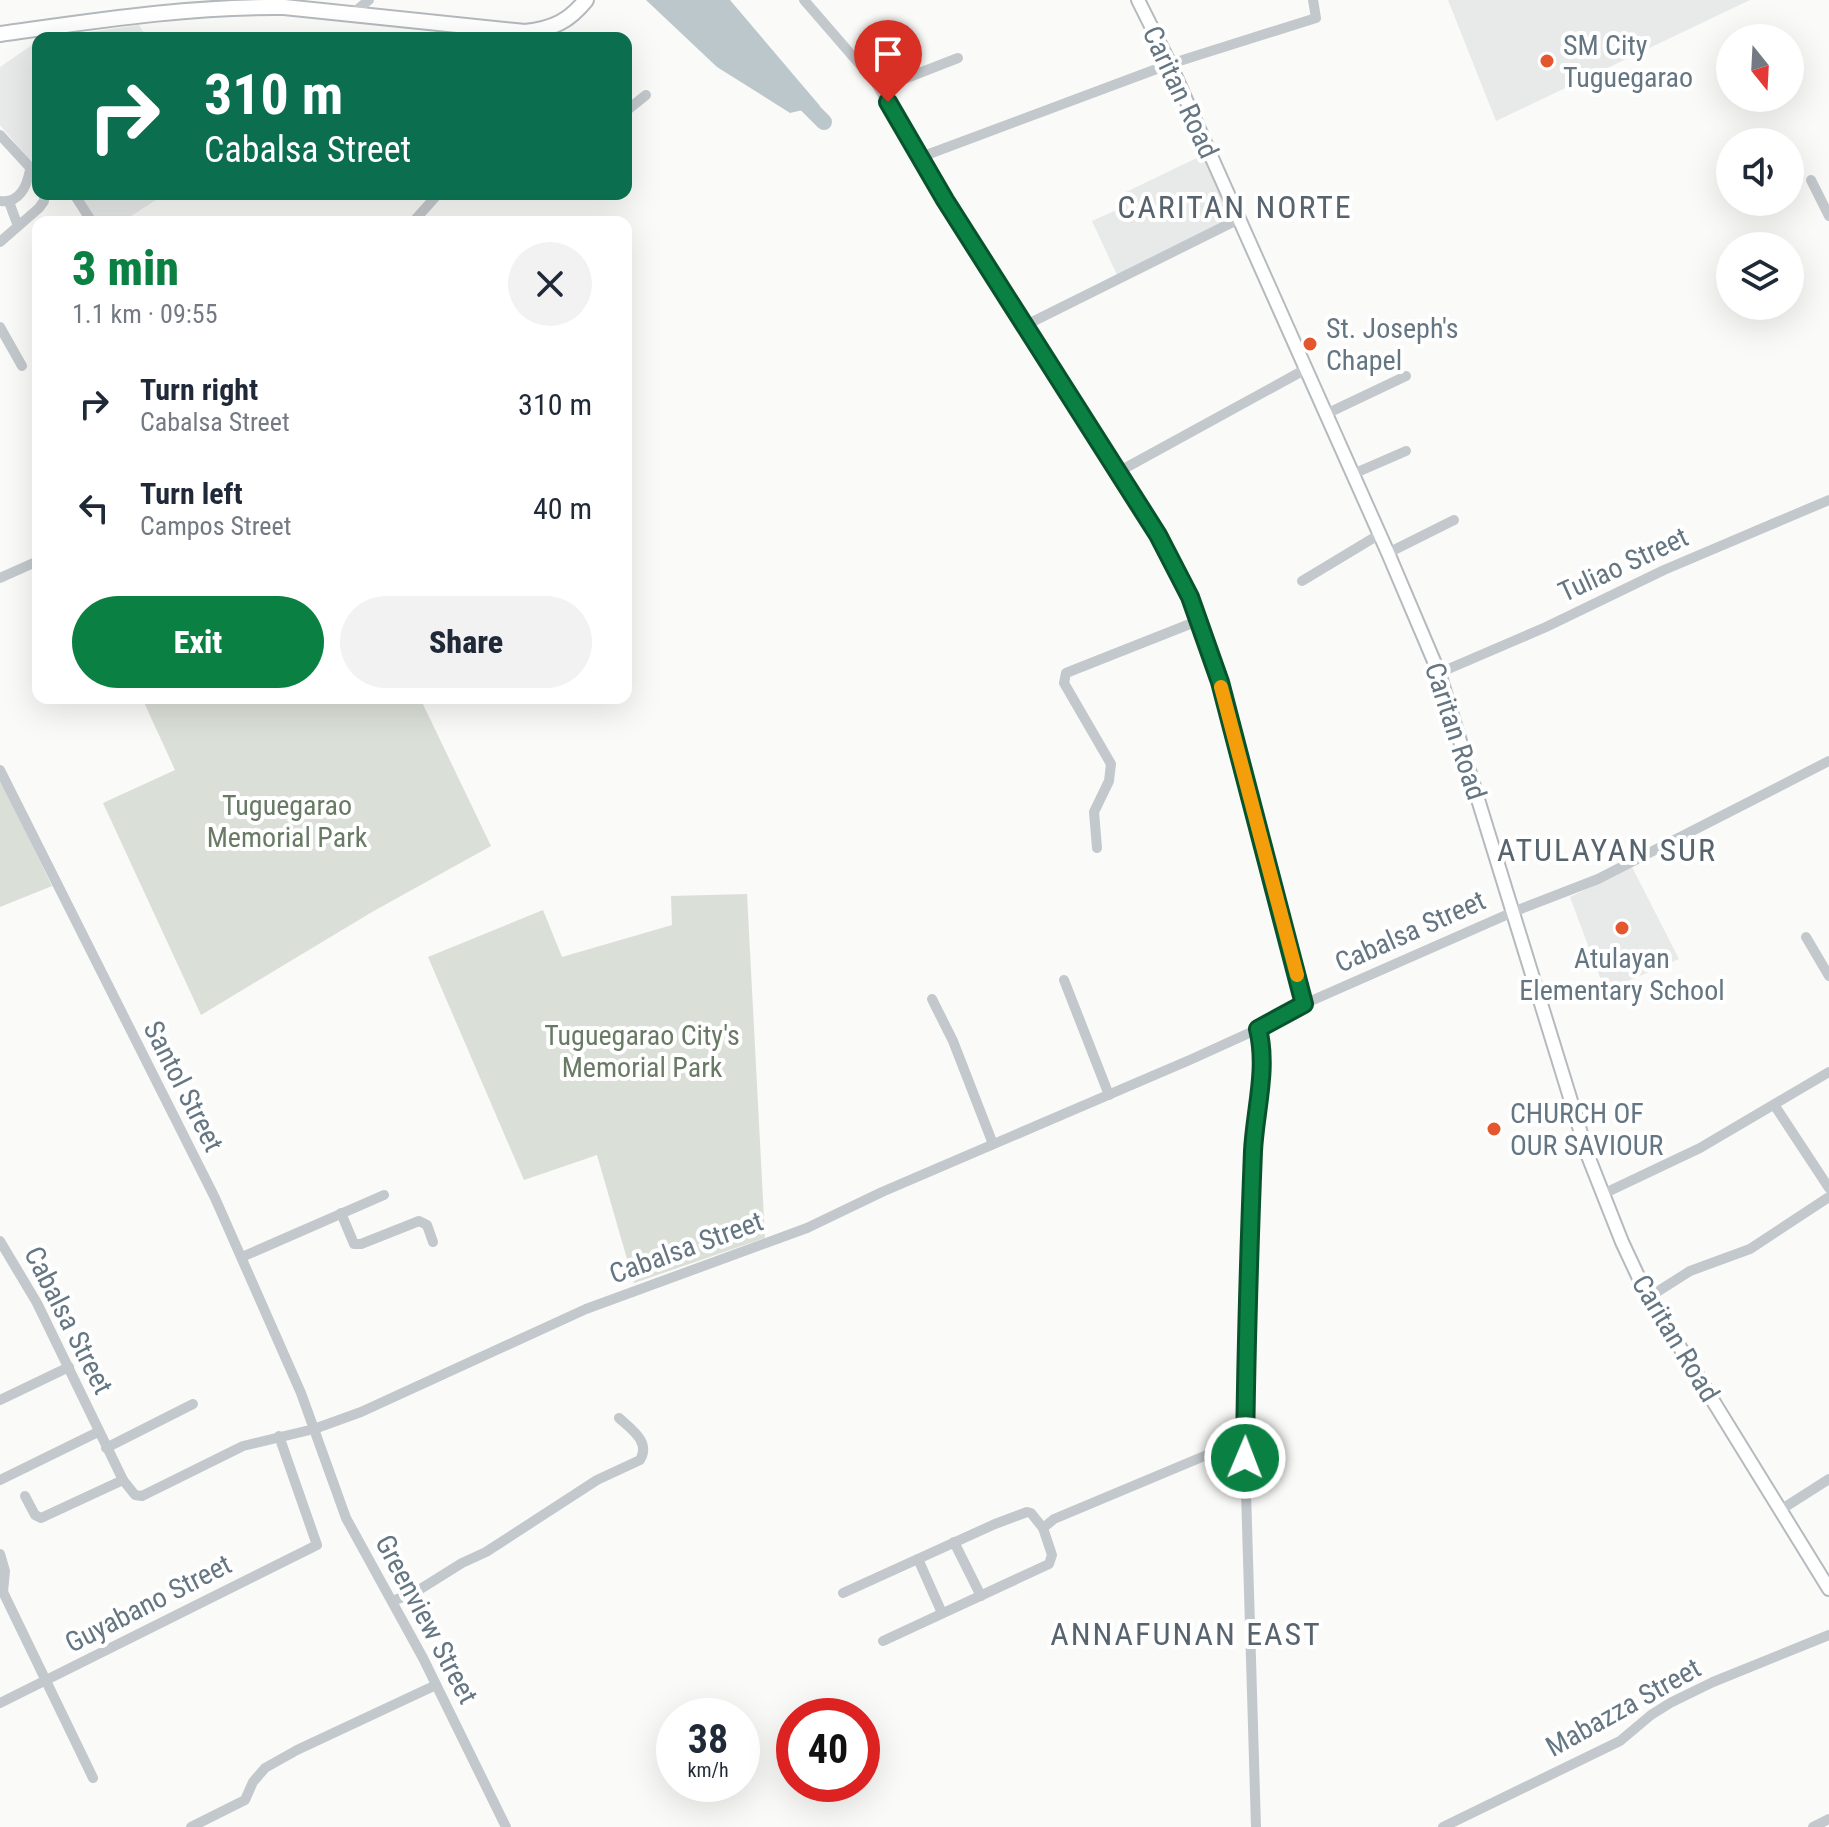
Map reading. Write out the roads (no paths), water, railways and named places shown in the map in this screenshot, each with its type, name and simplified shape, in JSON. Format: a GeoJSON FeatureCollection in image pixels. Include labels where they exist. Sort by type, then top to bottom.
{"type":"FeatureCollection","features":[{"type":"Feature","properties":{"kind":"highway"},"geometry":{"type":"LineString","coordinates":[[0,34],[250,7],[284,7],[525,32],[559,25],[586,0]]}},
{"type":"Feature","properties":{"kind":"main road","name":"Caritan Road"},"geometry":{"type":"LineString","coordinates":[[1138,0],[1170,64],[1439,673],[1588,1156],[1622,1242],[1649,1297],[1829,1589]]}},
{"type":"Feature","properties":{"kind":"street"},"geometry":{"type":"LineString","coordinates":[[352,14],[369,0]]}},
{"type":"Feature","properties":{"kind":"street"},"geometry":{"type":"LineString","coordinates":[[804,0],[875,82],[954,214],[1172,560],[1200,620],[1220,682],[1304,1004]]}},
{"type":"Feature","properties":{"kind":"street"},"geometry":{"type":"LineString","coordinates":[[921,157],[1170,64],[1316,18],[1313,0]]}},
{"type":"Feature","properties":{"kind":"street"},"geometry":{"type":"LineString","coordinates":[[875,82],[904,79],[958,58]]}},
{"type":"Feature","properties":{"kind":"street"},"geometry":{"type":"LineString","coordinates":[[632,106],[646,95]]}},
{"type":"Feature","properties":{"kind":"street"},"geometry":{"type":"LineString","coordinates":[[0,135],[32,171]]}},
{"type":"Feature","properties":{"kind":"street"},"geometry":{"type":"LineString","coordinates":[[18,226],[5,202],[23,190],[32,176]]}},
{"type":"Feature","properties":{"kind":"street"},"geometry":{"type":"LineString","coordinates":[[1811,180],[1829,216]]}},
{"type":"Feature","properties":{"kind":"street"},"geometry":{"type":"LineString","coordinates":[[0,242],[44,200]]}},
{"type":"Feature","properties":{"kind":"street"},"geometry":{"type":"LineString","coordinates":[[418,216],[433,200]]}},
{"type":"Feature","properties":{"kind":"street"},"geometry":{"type":"LineString","coordinates":[[1026,325],[1239,219]]}},
{"type":"Feature","properties":{"kind":"street"},"geometry":{"type":"LineString","coordinates":[[0,327],[22,366]]}},
{"type":"Feature","properties":{"kind":"street"},"geometry":{"type":"LineString","coordinates":[[1118,472],[1306,369]]}},
{"type":"Feature","properties":{"kind":"street"},"geometry":{"type":"LineString","coordinates":[[1326,414],[1406,376]]}},
{"type":"Feature","properties":{"kind":"street"},"geometry":{"type":"LineString","coordinates":[[1353,474],[1406,451]]}},
{"type":"Feature","properties":{"kind":"street","name":"Tuliao Street"},"geometry":{"type":"LineString","coordinates":[[1439,673],[1546,627],[1664,570],[1829,500]]}},
{"type":"Feature","properties":{"kind":"street"},"geometry":{"type":"LineString","coordinates":[[1388,553],[1454,520]]}},
{"type":"Feature","properties":{"kind":"street"},"geometry":{"type":"LineString","coordinates":[[1302,581],[1380,534]]}},
{"type":"Feature","properties":{"kind":"street"},"geometry":{"type":"LineString","coordinates":[[0,578],[32,564]]}},
{"type":"Feature","properties":{"kind":"street"},"geometry":{"type":"LineString","coordinates":[[1097,848],[1094,812],[1109,781],[1111,764],[1064,683],[1066,673],[1200,620]]}},
{"type":"Feature","properties":{"kind":"street","name":"Cabalsa Street"},"geometry":{"type":"LineString","coordinates":[[0,1241],[69,1367],[123,1480],[135,1495],[142,1496],[223,1454],[279,1436],[314,1429],[390,1400],[586,1309],[807,1228],[882,1192],[1258,1029],[1304,1004],[1513,912],[1598,879],[1829,761]]}},
{"type":"Feature","properties":{"kind":"street","name":"Santol Street"},"geometry":{"type":"LineString","coordinates":[[0,770],[215,1198],[314,1429]]}},
{"type":"Feature","properties":{"kind":"street"},"geometry":{"type":"LineString","coordinates":[[1806,937],[1829,976]]}},
{"type":"Feature","properties":{"kind":"street"},"geometry":{"type":"LineString","coordinates":[[1064,980],[1109,1095]]}},
{"type":"Feature","properties":{"kind":"street"},"geometry":{"type":"LineString","coordinates":[[932,999],[953,1041],[993,1144]]}},
{"type":"Feature","properties":{"kind":"street"},"geometry":{"type":"LineString","coordinates":[[1256,1827],[1245,1439],[1246,1322],[1255,1117],[1263,1057],[1258,1029]]}},
{"type":"Feature","properties":{"kind":"street"},"geometry":{"type":"LineString","coordinates":[[1603,1194],[1700,1148],[1829,1072]]}},
{"type":"Feature","properties":{"kind":"street"},"geometry":{"type":"LineString","coordinates":[[1775,1106],[1829,1188]]}},
{"type":"Feature","properties":{"kind":"street"},"geometry":{"type":"LineString","coordinates":[[242,1257],[384,1195]]}},
{"type":"Feature","properties":{"kind":"street"},"geometry":{"type":"LineString","coordinates":[[1649,1297],[1690,1271],[1750,1249],[1829,1197]]}},
{"type":"Feature","properties":{"kind":"street"},"geometry":{"type":"LineString","coordinates":[[341,1213],[354,1244],[419,1221],[427,1225],[433,1242]]}},
{"type":"Feature","properties":{"kind":"street"},"geometry":{"type":"LineString","coordinates":[[0,1400],[69,1367]]}},
{"type":"Feature","properties":{"kind":"street"},"geometry":{"type":"LineString","coordinates":[[106,1448],[193,1404]]}},
{"type":"Feature","properties":{"kind":"street"},"geometry":{"type":"LineString","coordinates":[[392,1601],[414,1593],[486,1552],[597,1480],[640,1460],[644,1449],[642,1443],[619,1418]]}},
{"type":"Feature","properties":{"kind":"street","name":"Greenview Street"},"geometry":{"type":"LineString","coordinates":[[314,1429],[340,1505],[436,1685],[506,1827]]}},
{"type":"Feature","properties":{"kind":"street"},"geometry":{"type":"LineString","coordinates":[[0,1480],[98,1432]]}},
{"type":"Feature","properties":{"kind":"street","name":"Guyabano Street"},"geometry":{"type":"LineString","coordinates":[[0,1703],[317,1545],[279,1436]]}},
{"type":"Feature","properties":{"kind":"street"},"geometry":{"type":"LineString","coordinates":[[1043,1528],[1054,1519],[1245,1439]]}},
{"type":"Feature","properties":{"kind":"street"},"geometry":{"type":"LineString","coordinates":[[1782,1509],[1829,1479]]}},
{"type":"Feature","properties":{"kind":"street"},"geometry":{"type":"LineString","coordinates":[[25,1496],[35,1515],[41,1518],[123,1480]]}},
{"type":"Feature","properties":{"kind":"street"},"geometry":{"type":"LineString","coordinates":[[843,1593],[1028,1512],[1043,1528],[1052,1555],[1051,1562],[883,1641]]}},
{"type":"Feature","properties":{"kind":"street"},"geometry":{"type":"LineString","coordinates":[[954,1542],[981,1596]]}},
{"type":"Feature","properties":{"kind":"street"},"geometry":{"type":"LineString","coordinates":[[0,1554],[5,1571],[3,1592],[93,1778]]}},
{"type":"Feature","properties":{"kind":"street"},"geometry":{"type":"LineString","coordinates":[[918,1559],[942,1613]]}},
{"type":"Feature","properties":{"kind":"street","name":"Mabazza Street"},"geometry":{"type":"LineString","coordinates":[[1443,1827],[1620,1741],[1651,1715],[1680,1698],[1829,1635]]}},
{"type":"Feature","properties":{"kind":"street"},"geometry":{"type":"LineString","coordinates":[[191,1827],[245,1800],[253,1782],[265,1768],[436,1685]]}},
{"type":"Feature","properties":{"kind":"street"},"geometry":{"type":"LineString","coordinates":[[1813,1827],[1829,1819]]}},
{"type":"Feature","properties":{"kind":"waterway"},"geometry":{"type":"LineString","coordinates":[[797,95],[824,122]]}},
{"type":"Feature","properties":{"kind":"place","name":"SM City Tuguegarao"},"geometry":{"type":"Point","coordinates":[1547,61]}},
{"type":"Feature","properties":{"kind":"place","name":"St. Joseph's Chapel"},"geometry":{"type":"Point","coordinates":[1310,344]}},
{"type":"Feature","properties":{"kind":"place","name":"Atulayan Elementary School"},"geometry":{"type":"Point","coordinates":[1622,928]}},
{"type":"Feature","properties":{"kind":"place","name":"CHURCH OF OUR SAVIOUR"},"geometry":{"type":"Point","coordinates":[1494,1129]}},
{"type":"Feature","properties":{"kind":"district","name":"CARITAN NORTE"},"geometry":{"type":"Point","coordinates":[1235,207]}},
{"type":"Feature","properties":{"kind":"district","name":"ATULAYAN SUR"},"geometry":{"type":"Point","coordinates":[1607,850]}},
{"type":"Feature","properties":{"kind":"district","name":"ANNAFUNAN EAST"},"geometry":{"type":"Point","coordinates":[1186,1634]}},
{"type":"Feature","properties":{"kind":"park label","name":"Tuguegarao Memorial Park"},"geometry":{"type":"Point","coordinates":[287,821]}},
{"type":"Feature","properties":{"kind":"park label","name":"Tuguegarao City's Memorial Park"},"geometry":{"type":"Point","coordinates":[642,1051]}}]}
